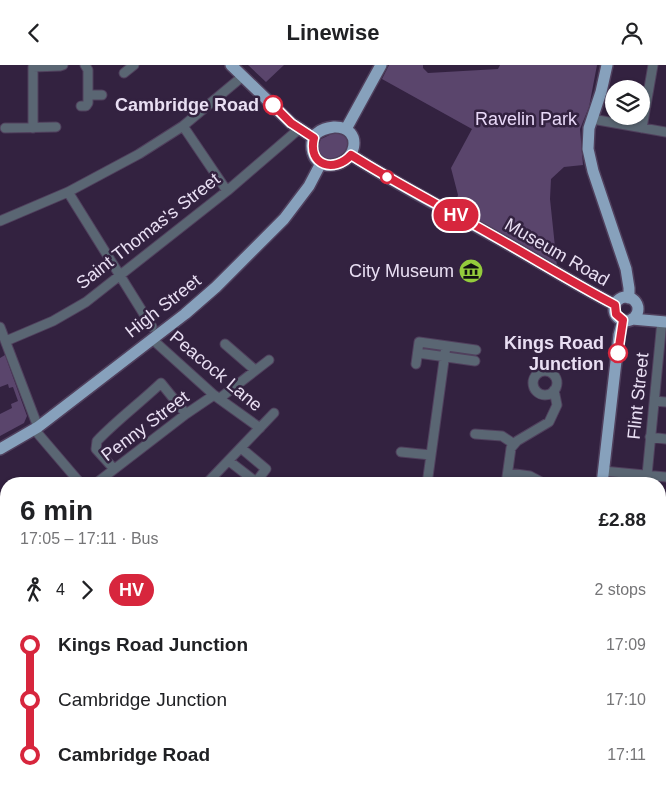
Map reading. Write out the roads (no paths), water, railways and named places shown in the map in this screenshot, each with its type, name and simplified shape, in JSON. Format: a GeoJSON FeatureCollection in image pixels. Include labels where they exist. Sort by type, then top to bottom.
{"type":"FeatureCollection","features":[{"type":"Feature","properties":{"kind":"main road"},"geometry":{"type":"LineString","coordinates":[[231,65],[299,129],[314,138]]}},
{"type":"Feature","properties":{"kind":"main road"},"geometry":{"type":"LineString","coordinates":[[346,129],[381,65]]}},
{"type":"Feature","properties":{"kind":"main road"},"geometry":{"type":"LineString","coordinates":[[606,65],[601,93],[588,136],[588,149],[593,171],[626,269],[629,297]]}},
{"type":"Feature","properties":{"kind":"main road"},"geometry":{"type":"LineString","coordinates":[[339,127],[346,129],[353,139],[354,145],[351,155],[344,162],[327,165],[321,163],[316,159],[312,150],[314,138],[327,128],[339,127]]}},
{"type":"Feature","properties":{"kind":"main road","name":"Museum Road"},"geometry":{"type":"LineString","coordinates":[[351,155],[384,176],[615,305]]}},
{"type":"Feature","properties":{"kind":"main road","name":"High Street"},"geometry":{"type":"LineString","coordinates":[[0,449],[36,428],[216,287],[284,219],[309,186],[321,163]]}},
{"type":"Feature","properties":{"kind":"main road"},"geometry":{"type":"LineString","coordinates":[[629,297],[620,299],[615,305],[616,314],[628,319],[664,322]]}},
{"type":"Feature","properties":{"kind":"main road"},"geometry":{"type":"LineString","coordinates":[[629,297],[647,315],[664,322]]}},
{"type":"Feature","properties":{"kind":"main road"},"geometry":{"type":"LineString","coordinates":[[603,477],[620,335],[628,319],[636,314],[638,308]]}},
{"type":"Feature","properties":{"kind":"street"},"geometry":{"type":"LineString","coordinates":[[33,127],[33,67],[60,67],[63,65]]}},
{"type":"Feature","properties":{"kind":"street"},"geometry":{"type":"LineString","coordinates":[[81,106],[88,105],[88,70],[85,65]]}},
{"type":"Feature","properties":{"kind":"street"},"geometry":{"type":"LineString","coordinates":[[124,73],[134,65]]}},
{"type":"Feature","properties":{"kind":"street"},"geometry":{"type":"LineString","coordinates":[[642,129],[653,65]]}},
{"type":"Feature","properties":{"kind":"street"},"geometry":{"type":"LineString","coordinates":[[0,221],[68,192],[138,154],[183,126],[243,76]]}},
{"type":"Feature","properties":{"kind":"street"},"geometry":{"type":"LineString","coordinates":[[88,95],[102,95]]}},
{"type":"Feature","properties":{"kind":"street"},"geometry":{"type":"LineString","coordinates":[[592,119],[666,132]]}},
{"type":"Feature","properties":{"kind":"street"},"geometry":{"type":"LineString","coordinates":[[183,126],[227,191]]}},
{"type":"Feature","properties":{"kind":"street"},"geometry":{"type":"LineString","coordinates":[[5,128],[56,127]]}},
{"type":"Feature","properties":{"kind":"street","name":"Saint Thomas's Street"},"geometry":{"type":"LineString","coordinates":[[0,354],[8,345],[86,302],[227,191],[299,129]]}},
{"type":"Feature","properties":{"kind":"street"},"geometry":{"type":"LineString","coordinates":[[68,192],[152,327]]}},
{"type":"Feature","properties":{"kind":"street","name":"Flint Street"},"geometry":{"type":"LineString","coordinates":[[648,477],[650,437],[662,367],[664,322]]}},
{"type":"Feature","properties":{"kind":"street"},"geometry":{"type":"LineString","coordinates":[[0,327],[36,428],[75,477]]}},
{"type":"Feature","properties":{"kind":"street","name":"Peacock Lane"},"geometry":{"type":"LineString","coordinates":[[152,339],[217,397],[260,428]]}},
{"type":"Feature","properties":{"kind":"street"},"geometry":{"type":"LineString","coordinates":[[416,364],[419,342],[476,350]]}},
{"type":"Feature","properties":{"kind":"street"},"geometry":{"type":"LineString","coordinates":[[225,344],[255,371]]}},
{"type":"Feature","properties":{"kind":"street"},"geometry":{"type":"LineString","coordinates":[[428,477],[446,345]]}},
{"type":"Feature","properties":{"kind":"street"},"geometry":{"type":"LineString","coordinates":[[418,353],[475,361]]}},
{"type":"Feature","properties":{"kind":"street","name":"Penny Street"},"geometry":{"type":"LineString","coordinates":[[104,477],[186,414],[217,397],[269,359]]}},
{"type":"Feature","properties":{"kind":"street"},"geometry":{"type":"LineString","coordinates":[[507,477],[510,453],[514,444],[549,422],[557,405],[554,390],[557,383],[555,376],[546,369],[535,376],[534,387],[540,393],[547,394],[554,390]]}},
{"type":"Feature","properties":{"kind":"street"},"geometry":{"type":"LineString","coordinates":[[114,469],[96,449],[97,441],[113,424],[161,383],[186,414]]}},
{"type":"Feature","properties":{"kind":"street"},"geometry":{"type":"LineString","coordinates":[[655,401],[666,402]]}},
{"type":"Feature","properties":{"kind":"street"},"geometry":{"type":"LineString","coordinates":[[213,477],[274,413]]}},
{"type":"Feature","properties":{"kind":"street"},"geometry":{"type":"LineString","coordinates":[[475,433],[502,436],[514,444]]}},
{"type":"Feature","properties":{"kind":"street"},"geometry":{"type":"LineString","coordinates":[[650,437],[666,439]]}},
{"type":"Feature","properties":{"kind":"street"},"geometry":{"type":"LineString","coordinates":[[241,449],[266,469],[260,477]]}},
{"type":"Feature","properties":{"kind":"street"},"geometry":{"type":"LineString","coordinates":[[401,451],[431,455]]}},
{"type":"Feature","properties":{"kind":"street"},"geometry":{"type":"LineString","coordinates":[[229,461],[250,477]]}},
{"type":"Feature","properties":{"kind":"street"},"geometry":{"type":"LineString","coordinates":[[603,471],[642,477]]}},
{"type":"Feature","properties":{"kind":"street"},"geometry":{"type":"LineString","coordinates":[[508,473],[532,477]]}},
{"type":"Feature","properties":{"kind":"place","name":"Cambridge Road"},"geometry":{"type":"Point","coordinates":[273,105]}},
{"type":"Feature","properties":{"kind":"place","name":"City Museum"},"geometry":{"type":"Point","coordinates":[471,271]}},
{"type":"Feature","properties":{"kind":"place","name":"Kings Road Junction"},"geometry":{"type":"Point","coordinates":[618,353]}},
{"type":"Feature","properties":{"kind":"park label","name":"Ravelin Park"},"geometry":{"type":"Point","coordinates":[526,119]}}]}
